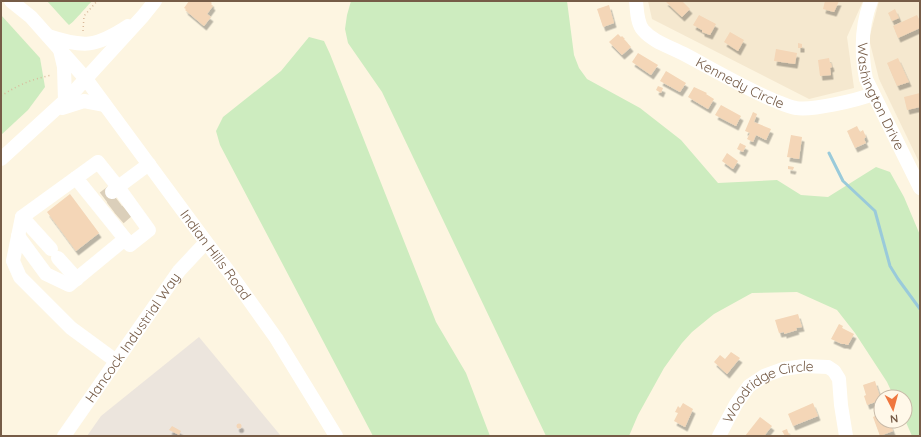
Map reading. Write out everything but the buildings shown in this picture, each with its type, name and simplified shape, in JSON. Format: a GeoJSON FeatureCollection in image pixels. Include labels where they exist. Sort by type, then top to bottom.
{"type":"FeatureCollection","features":[{"type":"Feature","properties":{"kind":"street","name":"Indian Hills Road"},"geometry":{"type":"LineString","coordinates":[[11,1],[31,17],[86,79],[276,338],[336,436]]}},
{"type":"Feature","properties":{"kind":"street"},"geometry":{"type":"LineString","coordinates":[[1,159],[60,106],[155,1]]}},
{"type":"Feature","properties":{"kind":"street","name":"Kennedy Circle"},"geometry":{"type":"LineString","coordinates":[[636,1],[641,29],[650,38],[760,95],[787,106],[808,109],[863,98],[873,94]]}},
{"type":"Feature","properties":{"kind":"street","name":"Washington Drive"},"geometry":{"type":"LineString","coordinates":[[871,1],[864,29],[862,50],[866,79],[920,188]]}},
{"type":"Feature","properties":{"kind":"street"},"geometry":{"type":"LineString","coordinates":[[47,35],[68,43],[84,44],[98,42],[124,29],[143,16]]}},
{"type":"Feature","properties":{"kind":"street"},"geometry":{"type":"LineString","coordinates":[[60,50],[65,76],[60,106]]}},
{"type":"Feature","properties":{"kind":"street"},"geometry":{"type":"LineString","coordinates":[[60,106],[84,101],[105,105]]}},
{"type":"Feature","properties":{"kind":"street"},"geometry":{"type":"LineString","coordinates":[[76,178],[115,205],[148,230],[130,245],[125,239],[115,205],[98,162],[22,217],[13,261],[20,277],[71,328],[116,361]]}},
{"type":"Feature","properties":{"kind":"street"},"geometry":{"type":"LineString","coordinates":[[115,205],[149,164]]}},
{"type":"Feature","properties":{"kind":"street"},"geometry":{"type":"LineString","coordinates":[[22,217],[77,279]]}},
{"type":"Feature","properties":{"kind":"street"},"geometry":{"type":"LineString","coordinates":[[18,236],[46,274],[69,285],[125,239]]}},
{"type":"Feature","properties":{"kind":"street","name":"Hancock Industrial Way"},"geometry":{"type":"LineString","coordinates":[[64,436],[179,271],[206,242]]}},
{"type":"Feature","properties":{"kind":"street","name":"Woodridge Circle"},"geometry":{"type":"LineString","coordinates":[[719,436],[736,404],[749,386],[764,376],[783,369],[804,366],[828,367],[834,371],[839,379],[846,436]]}},
{"type":"Feature","properties":{"kind":"path"},"geometry":{"type":"LineString","coordinates":[[83,32],[84,16],[97,1]]}},
{"type":"Feature","properties":{"kind":"path"},"geometry":{"type":"LineString","coordinates":[[1,96],[31,79],[53,74]]}},
{"type":"Feature","properties":{"kind":"shaded area"},"geometry":{"type":"Polygon","coordinates":[[[648,1],[863,1],[847,37],[854,88],[809,99],[652,19],[648,1]]]}},
{"type":"Feature","properties":{"kind":"shaded area"},"geometry":{"type":"Polygon","coordinates":[[[879,1],[920,1],[920,164],[879,79],[869,39],[879,1]]]}},
{"type":"Feature","properties":{"kind":"shaded area"},"geometry":{"type":"Polygon","coordinates":[[[199,337],[281,436],[87,436],[101,416],[199,337]]]}},
{"type":"Feature","properties":{"kind":"green space"},"geometry":{"type":"Polygon","coordinates":[[[47,1],[92,1],[69,25],[47,1]]]}},
{"type":"Feature","properties":{"kind":"green space"},"geometry":{"type":"Polygon","coordinates":[[[351,1],[567,1],[574,55],[579,68],[587,79],[640,108],[681,140],[718,183],[777,180],[801,195],[828,197],[876,167],[890,172],[904,197],[920,235],[920,436],[912,436],[909,429],[913,429],[913,389],[890,389],[855,333],[837,310],[797,292],[752,293],[714,314],[692,332],[664,368],[638,415],[629,436],[546,436],[382,92],[348,43],[345,29],[351,1]]]}},
{"type":"Feature","properties":{"kind":"green space"},"geometry":{"type":"Polygon","coordinates":[[[1,15],[40,58],[45,87],[28,110],[1,135],[1,15]]]}},
{"type":"Feature","properties":{"kind":"green space"},"geometry":{"type":"Polygon","coordinates":[[[309,37],[324,41],[330,54],[436,322],[466,373],[490,436],[373,436],[220,145],[216,131],[223,117],[281,71],[309,37]]]}},
{"type":"Feature","properties":{"kind":"waterway"},"geometry":{"type":"LineString","coordinates":[[829,153],[843,181],[875,211],[890,266],[920,309]]}},
{"type":"Feature","properties":{"kind":"tunnel"},"geometry":{"type":"LineString","coordinates":[[104,198],[112,192]]}},
{"type":"Feature","properties":{"kind":"tunnel"},"geometry":{"type":"LineString","coordinates":[[111,208],[119,202]]}},
{"type":"Feature","properties":{"kind":"tunnel"},"geometry":{"type":"LineString","coordinates":[[119,218],[127,211]]}}]}
